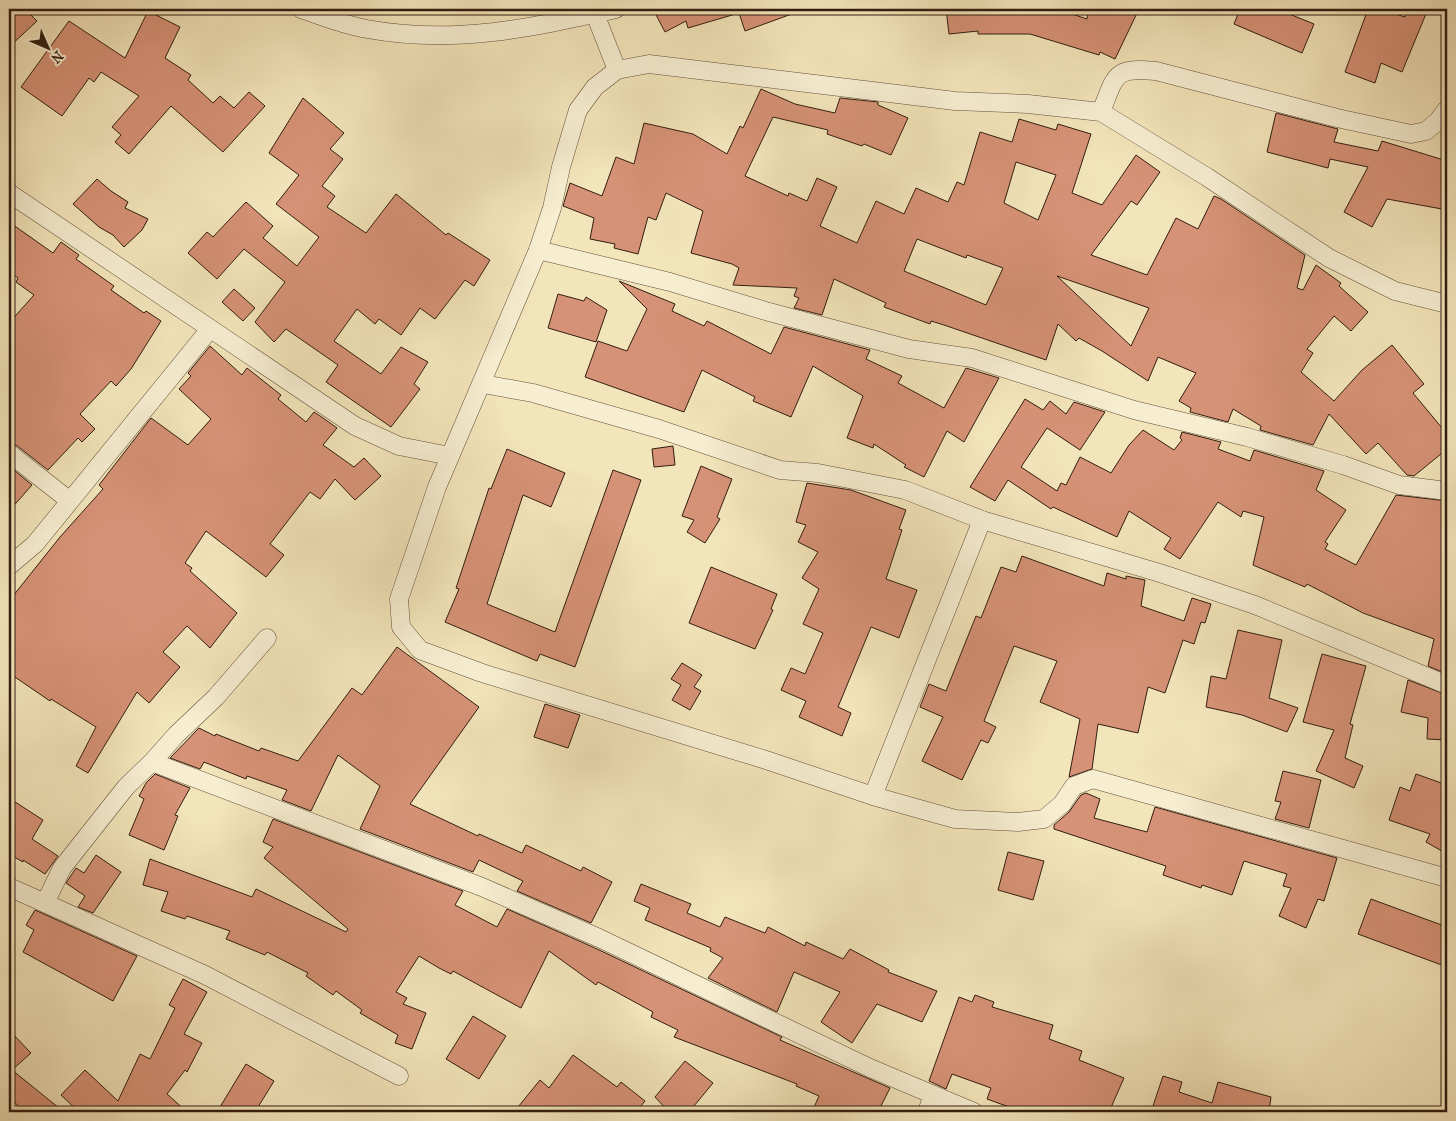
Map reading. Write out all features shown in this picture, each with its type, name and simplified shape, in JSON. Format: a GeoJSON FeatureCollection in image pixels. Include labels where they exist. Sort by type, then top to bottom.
{"type":"FeatureCollection","features":[{"type":"Feature","properties":{"kind":"street"},"geometry":{"type":"LineString","coordinates":[[301,9],[364,29],[411,36],[460,37],[528,29],[616,9]]}},
{"type":"Feature","properties":{"kind":"street"},"geometry":{"type":"LineString","coordinates":[[595,14],[616,70]]}},
{"type":"Feature","properties":{"kind":"street"},"geometry":{"type":"LineString","coordinates":[[1447,304],[1395,291],[1330,258],[1207,177],[1101,112],[1028,104],[955,101],[649,64],[616,70],[595,87],[578,110],[561,167],[552,208],[538,250],[483,384],[450,456],[399,599],[401,627],[420,650],[546,694],[766,760],[873,796],[955,819],[1018,822],[1044,819],[1062,804],[1074,786],[1093,779],[1447,878]]}},
{"type":"Feature","properties":{"kind":"street"},"geometry":{"type":"LineString","coordinates":[[1101,112],[1115,78],[1130,69],[1156,71],[1337,118],[1411,134],[1426,131],[1438,122],[1447,109]]}},
{"type":"Feature","properties":{"kind":"street"},"geometry":{"type":"LineString","coordinates":[[9,193],[355,426],[399,446],[450,456]]}},
{"type":"Feature","properties":{"kind":"street"},"geometry":{"type":"LineString","coordinates":[[538,250],[670,282],[769,312],[909,349],[972,358],[1134,410],[1247,437],[1399,484],[1447,491]]}},
{"type":"Feature","properties":{"kind":"street"},"geometry":{"type":"LineString","coordinates":[[9,566],[34,544],[210,329]]}},
{"type":"Feature","properties":{"kind":"street"},"geometry":{"type":"LineString","coordinates":[[483,384],[533,393],[659,429],[780,470],[818,473],[905,490],[982,520],[1163,574],[1255,605],[1447,685]]}},
{"type":"Feature","properties":{"kind":"street"},"geometry":{"type":"LineString","coordinates":[[9,454],[70,501]]}},
{"type":"Feature","properties":{"kind":"street"},"geometry":{"type":"LineString","coordinates":[[873,796],[982,520]]}},
{"type":"Feature","properties":{"kind":"street"},"geometry":{"type":"LineString","coordinates":[[45,903],[62,868],[126,788],[176,735],[216,697],[267,638]]}},
{"type":"Feature","properties":{"kind":"street"},"geometry":{"type":"LineString","coordinates":[[152,762],[482,887],[599,938],[870,1068],[974,1112]]}},
{"type":"Feature","properties":{"kind":"street"},"geometry":{"type":"LineString","coordinates":[[9,887],[205,975],[399,1076]]}},
{"type":"Feature","properties":{"kind":"street"},"geometry":{"type":"LineString","coordinates":[[928,1112],[933,1095]]}},
{"type":"Feature","properties":{"kind":"building"},"geometry":{"type":"Polygon","coordinates":[[[9,9],[25,9],[37,21],[9,47],[9,9]]]}},
{"type":"Feature","properties":{"kind":"building"},"geometry":{"type":"Polygon","coordinates":[[[653,9],[799,9],[800,11],[745,31],[739,13],[688,28],[686,21],[665,32],[653,9]]]}},
{"type":"Feature","properties":{"kind":"building"},"geometry":{"type":"Polygon","coordinates":[[[946,9],[1057,9],[1087,19],[1088,9],[1139,9],[1115,59],[1100,52],[1099,55],[1030,34],[978,34],[978,31],[949,34],[946,9]]]}},
{"type":"Feature","properties":{"kind":"building"},"geometry":{"type":"Polygon","coordinates":[[[1240,9],[1277,9],[1314,24],[1302,53],[1234,24],[1240,9]]]}},
{"type":"Feature","properties":{"kind":"building"},"geometry":{"type":"Polygon","coordinates":[[[1368,9],[1380,9],[1405,17],[1409,9],[1428,9],[1402,72],[1381,63],[1375,83],[1345,72],[1368,9]]]}},
{"type":"Feature","properties":{"kind":"building"},"geometry":{"type":"Polygon","coordinates":[[[148,11],[180,27],[165,58],[191,75],[188,80],[213,103],[220,96],[234,108],[249,92],[265,106],[223,152],[171,106],[129,154],[115,142],[121,135],[112,127],[139,96],[101,72],[94,82],[89,78],[62,116],[21,87],[69,21],[125,58],[148,11]]]}},
{"type":"Feature","properties":{"kind":"building"},"geometry":{"type":"Polygon","coordinates":[[[761,89],[795,104],[835,113],[840,98],[878,102],[878,105],[908,118],[891,155],[864,144],[862,146],[827,134],[828,130],[773,117],[745,176],[788,196],[789,193],[807,201],[817,178],[837,187],[820,226],[857,243],[876,201],[904,214],[916,188],[948,202],[957,182],[964,185],[980,132],[1012,142],[1019,119],[1056,130],[1058,124],[1091,134],[1072,193],[1102,205],[1136,155],[1160,172],[1137,205],[1131,201],[1091,255],[1147,275],[1176,218],[1198,229],[1214,196],[1221,199],[1305,255],[1297,288],[1303,290],[1316,265],[1341,283],[1339,286],[1368,312],[1351,331],[1334,316],[1307,349],[1313,353],[1301,372],[1334,401],[1362,370],[1392,345],[1424,384],[1413,393],[1447,434],[1447,449],[1414,476],[1407,475],[1378,443],[1366,454],[1329,414],[1313,445],[1260,430],[1261,426],[1233,409],[1228,422],[1190,412],[1191,408],[1179,401],[1196,373],[1158,357],[1148,381],[1079,338],[1076,341],[1058,324],[1046,360],[944,325],[931,321],[930,324],[884,307],[886,303],[834,279],[822,315],[794,308],[799,298],[794,296],[797,288],[733,285],[739,268],[732,264],[691,253],[703,211],[666,193],[656,220],[648,217],[638,254],[614,248],[615,244],[590,239],[594,218],[563,206],[570,183],[602,196],[616,157],[634,164],[644,123],[693,134],[727,154],[740,126],[743,128],[761,89]],[[1016,162],[1004,203],[1038,220],[1056,175],[1016,162]],[[917,239],[904,271],[986,305],[1003,268],[967,255],[966,258],[917,239]],[[1057,276],[1131,346],[1149,308],[1057,276]]]}},
{"type":"Feature","properties":{"kind":"building"},"geometry":{"type":"Polygon","coordinates":[[[303,98],[344,133],[330,149],[343,159],[322,186],[335,196],[327,207],[366,233],[396,194],[446,235],[448,233],[490,260],[474,286],[465,280],[435,319],[420,308],[401,335],[379,319],[375,324],[357,309],[334,341],[381,374],[401,347],[428,362],[414,384],[420,389],[391,427],[326,382],[338,365],[286,329],[274,342],[255,322],[285,282],[244,249],[217,279],[188,253],[207,232],[213,237],[246,202],[273,226],[263,238],[297,266],[319,237],[276,204],[299,175],[269,153],[303,98]]]}},
{"type":"Feature","properties":{"kind":"building"},"geometry":{"type":"Polygon","coordinates":[[[1276,113],[1338,129],[1334,142],[1378,151],[1382,141],[1447,161],[1447,192],[1442,209],[1387,199],[1372,227],[1344,212],[1368,167],[1330,159],[1328,168],[1267,152],[1276,113]]]}},
{"type":"Feature","properties":{"kind":"building"},"geometry":{"type":"Polygon","coordinates":[[[97,179],[128,202],[125,208],[148,219],[142,230],[124,247],[113,235],[99,227],[73,204],[97,179]]]}},
{"type":"Feature","properties":{"kind":"building"},"geometry":{"type":"Polygon","coordinates":[[[9,222],[53,253],[61,242],[79,255],[76,259],[114,286],[111,290],[144,313],[146,311],[161,321],[131,369],[116,386],[111,381],[80,414],[95,429],[82,442],[78,438],[48,470],[16,445],[9,443],[9,323],[34,295],[16,282],[18,278],[9,271],[9,222]]]}},
{"type":"Feature","properties":{"kind":"building"},"geometry":{"type":"Polygon","coordinates":[[[619,281],[675,304],[672,311],[704,326],[707,321],[771,354],[784,327],[870,350],[866,359],[902,376],[898,383],[944,408],[966,368],[999,378],[964,442],[947,431],[924,477],[904,467],[906,465],[874,444],[873,448],[847,438],[863,396],[813,366],[791,417],[753,401],[755,397],[702,370],[684,412],[585,377],[598,341],[627,351],[647,309],[619,281]]]}},
{"type":"Feature","properties":{"kind":"building"},"geometry":{"type":"Polygon","coordinates":[[[234,289],[255,308],[243,321],[222,302],[234,289]]]}},
{"type":"Feature","properties":{"kind":"building"},"geometry":{"type":"Polygon","coordinates":[[[558,294],[584,301],[586,297],[607,310],[596,342],[548,328],[558,294]]]}},
{"type":"Feature","properties":{"kind":"building"},"geometry":{"type":"Polygon","coordinates":[[[210,346],[242,375],[247,368],[281,395],[278,399],[306,422],[314,412],[337,428],[323,445],[354,467],[364,458],[381,476],[355,500],[335,479],[320,499],[310,492],[270,544],[284,555],[266,577],[206,531],[185,563],[192,568],[190,571],[237,613],[210,648],[187,626],[163,652],[180,667],[149,703],[137,692],[88,773],[76,766],[96,727],[51,699],[50,701],[9,673],[9,601],[60,537],[103,489],[99,485],[151,418],[188,445],[211,419],[179,389],[191,376],[188,373],[210,346]]]}},
{"type":"Feature","properties":{"kind":"building"},"geometry":{"type":"Polygon","coordinates":[[[1025,399],[1043,410],[1050,401],[1066,414],[1074,402],[1105,412],[1080,450],[1047,428],[1021,467],[1057,491],[1061,483],[1066,485],[1080,457],[1111,473],[1129,445],[1143,430],[1174,450],[1182,440],[1180,438],[1182,432],[1221,442],[1218,449],[1250,461],[1254,450],[1324,471],[1316,490],[1346,510],[1325,542],[1328,544],[1325,549],[1356,565],[1396,495],[1447,501],[1447,674],[1428,666],[1434,639],[1363,613],[1307,584],[1305,587],[1253,565],[1264,517],[1243,511],[1241,517],[1218,502],[1180,559],[1164,549],[1171,538],[1129,511],[1117,537],[1053,507],[1051,509],[1008,480],[995,501],[970,487],[1025,399]]]}},
{"type":"Feature","properties":{"kind":"building"},"geometry":{"type":"Polygon","coordinates":[[[673,446],[675,465],[654,467],[652,449],[673,446]]]}},
{"type":"Feature","properties":{"kind":"building"},"geometry":{"type":"Polygon","coordinates":[[[507,449],[565,473],[551,507],[523,495],[487,604],[555,632],[613,470],[641,480],[575,667],[540,654],[537,661],[445,622],[459,589],[456,588],[489,488],[491,489],[507,449]]]}},
{"type":"Feature","properties":{"kind":"building"},"geometry":{"type":"Polygon","coordinates":[[[9,466],[32,485],[9,511],[9,466]]]}},
{"type":"Feature","properties":{"kind":"building"},"geometry":{"type":"Polygon","coordinates":[[[701,466],[732,479],[717,517],[720,519],[705,543],[687,532],[694,520],[682,516],[701,466]]]}},
{"type":"Feature","properties":{"kind":"building"},"geometry":{"type":"Polygon","coordinates":[[[807,483],[851,490],[906,510],[899,529],[902,530],[886,579],[917,590],[899,638],[871,627],[838,707],[851,713],[842,736],[799,717],[806,701],[781,690],[791,668],[805,674],[823,633],[803,624],[819,589],[802,578],[818,552],[798,542],[806,525],[796,522],[807,483]]]}},
{"type":"Feature","properties":{"kind":"building"},"geometry":{"type":"Polygon","coordinates":[[[1022,556],[1104,586],[1107,573],[1126,579],[1126,576],[1145,580],[1141,606],[1184,621],[1192,598],[1211,604],[1205,623],[1201,622],[1194,644],[1183,640],[1165,693],[1148,687],[1138,733],[1098,724],[1092,769],[1069,777],[1080,719],[1040,702],[1057,661],[1014,646],[984,721],[996,727],[988,743],[981,740],[962,780],[922,761],[943,717],[920,707],[929,684],[946,691],[976,616],[981,618],[1001,567],[1016,572],[1022,556]]]}},
{"type":"Feature","properties":{"kind":"building"},"geometry":{"type":"Polygon","coordinates":[[[711,567],[777,594],[771,609],[773,610],[755,649],[689,623],[711,567]]]}},
{"type":"Feature","properties":{"kind":"building"},"geometry":{"type":"Polygon","coordinates":[[[1238,630],[1282,640],[1269,698],[1298,708],[1287,732],[1242,715],[1206,707],[1211,676],[1226,679],[1238,630]]]}},
{"type":"Feature","properties":{"kind":"building"},"geometry":{"type":"Polygon","coordinates":[[[397,647],[479,707],[410,804],[478,836],[479,834],[522,853],[526,845],[581,871],[583,867],[612,882],[591,923],[517,891],[523,881],[479,860],[473,872],[360,829],[380,786],[338,755],[311,811],[282,800],[287,790],[247,776],[246,779],[204,762],[200,769],[170,758],[199,728],[215,736],[216,734],[259,751],[261,748],[298,761],[352,688],[362,695],[397,647]]]}},
{"type":"Feature","properties":{"kind":"building"},"geometry":{"type":"Polygon","coordinates":[[[1322,654],[1366,666],[1350,724],[1353,725],[1345,758],[1363,766],[1354,788],[1316,771],[1334,730],[1303,722],[1322,654]]]}},
{"type":"Feature","properties":{"kind":"building"},"geometry":{"type":"Polygon","coordinates":[[[682,663],[702,675],[694,687],[701,691],[690,710],[672,700],[681,685],[671,679],[682,663]]]}},
{"type":"Feature","properties":{"kind":"building"},"geometry":{"type":"Polygon","coordinates":[[[1408,680],[1447,695],[1447,740],[1427,739],[1428,718],[1401,712],[1408,680]]]}},
{"type":"Feature","properties":{"kind":"building"},"geometry":{"type":"Polygon","coordinates":[[[545,704],[580,715],[568,748],[534,737],[545,704]]]}},
{"type":"Feature","properties":{"kind":"building"},"geometry":{"type":"Polygon","coordinates":[[[1283,771],[1321,780],[1309,828],[1275,819],[1281,802],[1275,801],[1283,771]]]}},
{"type":"Feature","properties":{"kind":"building"},"geometry":{"type":"Polygon","coordinates":[[[155,774],[190,788],[175,815],[178,816],[164,850],[129,835],[144,799],[139,796],[146,783],[155,774]]]}},
{"type":"Feature","properties":{"kind":"building"},"geometry":{"type":"Polygon","coordinates":[[[1416,774],[1447,785],[1447,854],[1426,842],[1430,834],[1389,820],[1400,787],[1410,791],[1416,774]]]}},
{"type":"Feature","properties":{"kind":"building"},"geometry":{"type":"Polygon","coordinates":[[[1086,793],[1100,799],[1094,818],[1147,832],[1155,807],[1337,858],[1324,901],[1318,899],[1306,928],[1279,916],[1291,888],[1283,886],[1287,874],[1244,861],[1232,895],[1202,885],[1201,888],[1163,875],[1166,866],[1054,829],[1054,825],[1069,812],[1081,795],[1086,793]]]}},
{"type":"Feature","properties":{"kind":"building"},"geometry":{"type":"Polygon","coordinates":[[[9,798],[43,820],[32,839],[58,856],[45,874],[23,860],[23,862],[9,854],[9,798]]]}},
{"type":"Feature","properties":{"kind":"building"},"geometry":{"type":"Polygon","coordinates":[[[273,819],[463,891],[455,905],[497,927],[507,909],[595,948],[782,1037],[780,1040],[890,1088],[878,1112],[812,1112],[819,1096],[796,1086],[797,1084],[674,1037],[678,1030],[651,1017],[653,1012],[598,982],[596,985],[549,951],[521,1008],[453,971],[451,974],[419,956],[396,992],[407,998],[403,1004],[426,1013],[412,1049],[395,1043],[398,1035],[360,1013],[362,1010],[336,991],[333,995],[306,976],[308,973],[267,952],[265,955],[226,939],[230,931],[187,916],[185,919],[161,911],[168,892],[143,885],[150,859],[252,897],[256,889],[346,932],[348,929],[264,858],[273,847],[263,842],[273,819]]]}},
{"type":"Feature","properties":{"kind":"building"},"geometry":{"type":"Polygon","coordinates":[[[1008,852],[1044,861],[1033,900],[998,890],[1008,852]]]}},
{"type":"Feature","properties":{"kind":"building"},"geometry":{"type":"Polygon","coordinates":[[[96,855],[121,872],[93,913],[78,907],[85,896],[66,883],[76,868],[84,873],[96,855]]]}},
{"type":"Feature","properties":{"kind":"building"},"geometry":{"type":"Polygon","coordinates":[[[641,884],[691,904],[687,913],[720,927],[725,917],[765,933],[768,927],[805,946],[806,942],[843,959],[850,949],[889,970],[888,972],[937,991],[922,1022],[877,1004],[852,1043],[821,1022],[840,992],[794,972],[777,1012],[708,978],[723,958],[710,951],[711,948],[645,920],[650,908],[634,901],[641,884]]]}},
{"type":"Feature","properties":{"kind":"building"},"geometry":{"type":"Polygon","coordinates":[[[1371,899],[1447,927],[1447,967],[1358,934],[1371,899]]]}},
{"type":"Feature","properties":{"kind":"building"},"geometry":{"type":"Polygon","coordinates":[[[35,910],[137,956],[113,1001],[23,952],[34,930],[26,925],[35,910]]]}},
{"type":"Feature","properties":{"kind":"building"},"geometry":{"type":"Polygon","coordinates":[[[183,979],[207,992],[184,1034],[202,1043],[187,1072],[185,1070],[167,1094],[187,1112],[79,1112],[61,1095],[85,1070],[118,1101],[140,1054],[150,1059],[175,1008],[169,1005],[183,979]]]}},
{"type":"Feature","properties":{"kind":"building"},"geometry":{"type":"Polygon","coordinates":[[[975,995],[994,1002],[992,1007],[1053,1025],[1049,1039],[1082,1051],[1079,1060],[1124,1078],[1109,1112],[1023,1112],[987,1099],[991,1088],[952,1074],[946,1089],[929,1081],[959,997],[972,1002],[975,995]]]}},
{"type":"Feature","properties":{"kind":"building"},"geometry":{"type":"Polygon","coordinates":[[[473,1016],[506,1036],[479,1079],[446,1059],[473,1016]]]}},
{"type":"Feature","properties":{"kind":"building"},"geometry":{"type":"Polygon","coordinates":[[[9,1030],[31,1053],[12,1070],[64,1112],[26,1112],[9,1098],[9,1030]]]}},
{"type":"Feature","properties":{"kind":"building"},"geometry":{"type":"Polygon","coordinates":[[[573,1055],[617,1087],[621,1082],[645,1101],[636,1112],[514,1112],[540,1080],[549,1088],[573,1055]]]}},
{"type":"Feature","properties":{"kind":"building"},"geometry":{"type":"Polygon","coordinates":[[[685,1061],[713,1083],[689,1112],[669,1112],[655,1097],[685,1061]]]}},
{"type":"Feature","properties":{"kind":"building"},"geometry":{"type":"Polygon","coordinates":[[[246,1064],[274,1081],[255,1112],[217,1112],[246,1064]]]}},
{"type":"Feature","properties":{"kind":"building"},"geometry":{"type":"Polygon","coordinates":[[[1163,1076],[1182,1082],[1179,1092],[1212,1103],[1218,1082],[1271,1097],[1269,1112],[1151,1112],[1163,1076]]]}}]}
